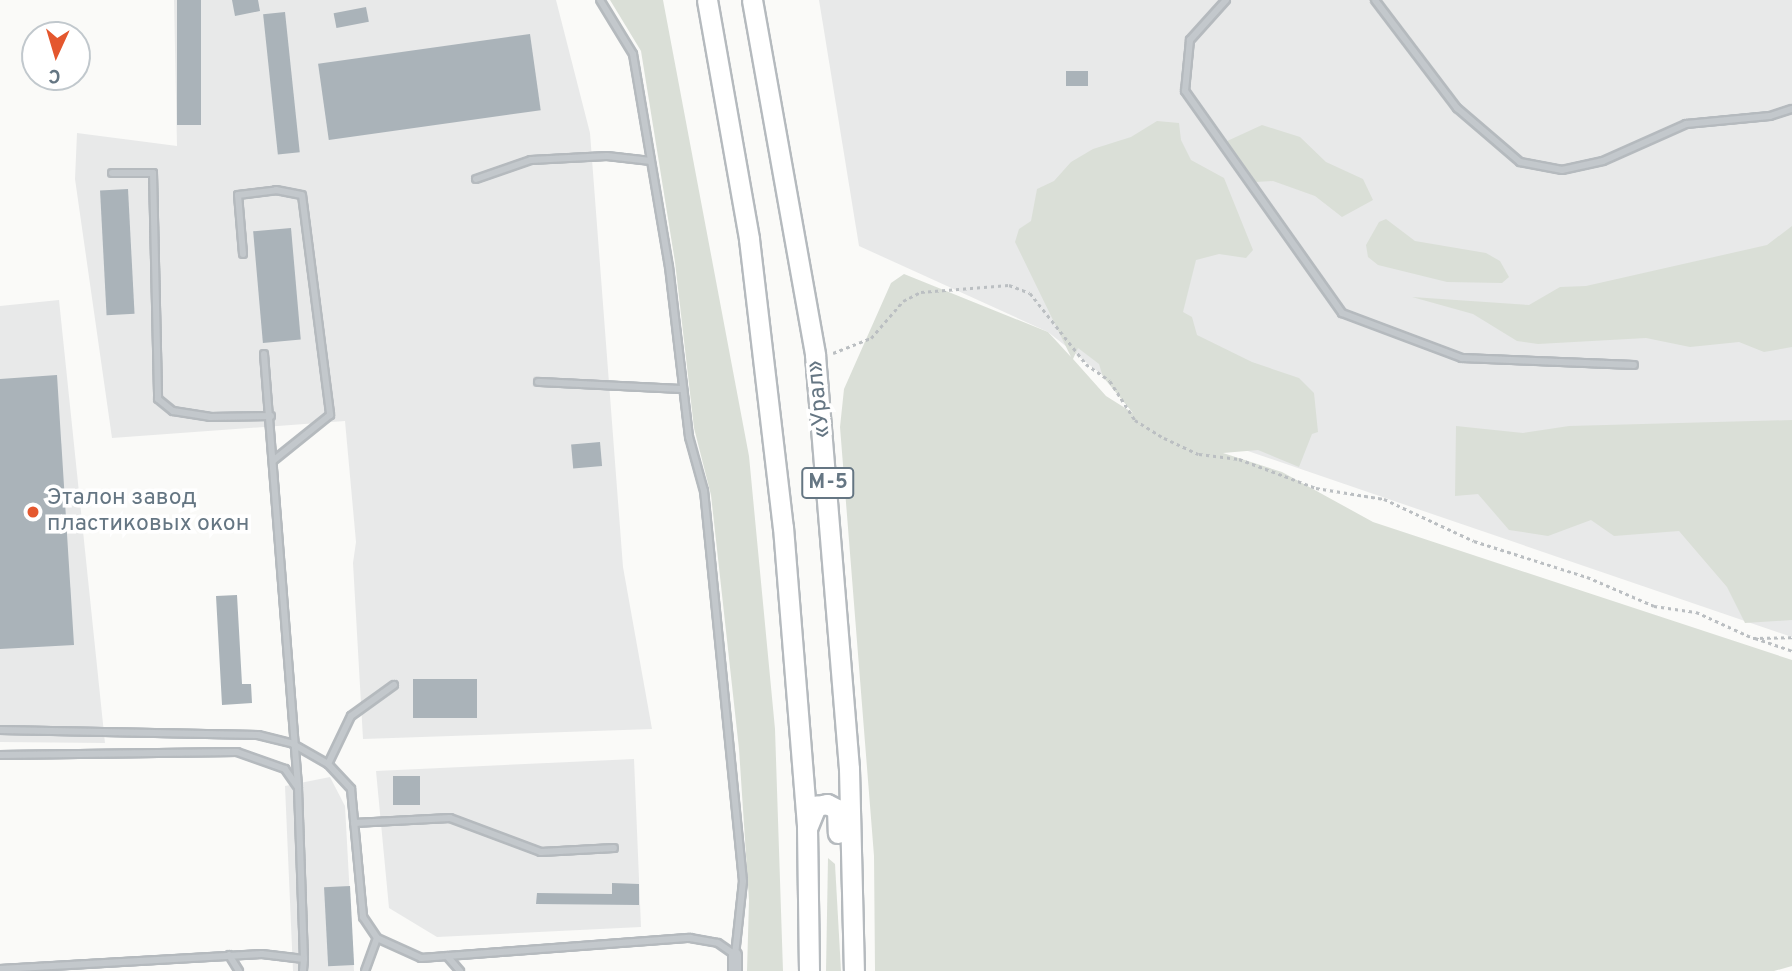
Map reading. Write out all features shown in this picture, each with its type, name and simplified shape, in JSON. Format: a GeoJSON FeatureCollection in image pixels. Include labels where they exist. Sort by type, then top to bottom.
{"type":"FeatureCollection","features":[{"type":"Feature","properties":{"kind":"main road","name":"М-5"},"geometry":{"type":"LineString","coordinates":[[707,0],[750,252],[783,527],[807,827],[809,971]]}},
{"type":"Feature","properties":{"kind":"main road","name":"«Урал»"},"geometry":{"type":"LineString","coordinates":[[752,0],[815,355],[847,742],[854,971]]}},
{"type":"Feature","properties":{"kind":"main road"},"geometry":{"type":"LineString","coordinates":[[807,827],[816,806],[837,809],[840,865],[852,891]]}},
{"type":"Feature","properties":{"kind":"street"},"geometry":{"type":"LineString","coordinates":[[735,955],[735,971]]}},
{"type":"Feature","properties":{"kind":"lane"},"geometry":{"type":"LineString","coordinates":[[0,730],[258,735],[293,744],[328,764],[351,789],[363,917],[377,938],[421,958],[691,938],[719,943],[735,955],[744,881],[704,491],[689,437],[651,161],[633,54],[600,0]]}},
{"type":"Feature","properties":{"kind":"lane"},"geometry":{"type":"LineString","coordinates":[[1226,0],[1190,40],[1185,91],[1342,313],[1462,358],[1634,365]]}},
{"type":"Feature","properties":{"kind":"lane"},"geometry":{"type":"LineString","coordinates":[[1375,0],[1394,30],[1457,108],[1520,162],[1562,170],[1603,162],[1686,124],[1770,116],[1792,109]]}},
{"type":"Feature","properties":{"kind":"lane"},"geometry":{"type":"LineString","coordinates":[[476,178],[531,160],[607,156],[651,161]]}},
{"type":"Feature","properties":{"kind":"lane"},"geometry":{"type":"LineString","coordinates":[[112,173],[153,173],[158,399],[173,411],[197,415],[271,416]]}},
{"type":"Feature","properties":{"kind":"lane"},"geometry":{"type":"LineString","coordinates":[[243,254],[239,195],[276,190],[302,195],[330,415],[274,460]]}},
{"type":"Feature","properties":{"kind":"lane"},"geometry":{"type":"LineString","coordinates":[[264,354],[271,416],[298,788],[303,971]]}},
{"type":"Feature","properties":{"kind":"lane"},"geometry":{"type":"LineString","coordinates":[[538,383],[683,389]]}},
{"type":"Feature","properties":{"kind":"lane"},"geometry":{"type":"LineString","coordinates":[[328,764],[351,716],[394,685]]}},
{"type":"Feature","properties":{"kind":"lane"},"geometry":{"type":"LineString","coordinates":[[0,755],[237,752],[285,769],[298,788]]}},
{"type":"Feature","properties":{"kind":"lane"},"geometry":{"type":"LineString","coordinates":[[354,823],[450,818],[541,852],[614,848]]}},
{"type":"Feature","properties":{"kind":"lane"},"geometry":{"type":"LineString","coordinates":[[365,971],[377,938]]}},
{"type":"Feature","properties":{"kind":"lane"},"geometry":{"type":"LineString","coordinates":[[0,969],[229,956],[304,959]]}},
{"type":"Feature","properties":{"kind":"lane"},"geometry":{"type":"LineString","coordinates":[[229,956],[239,971]]}},
{"type":"Feature","properties":{"kind":"lane"},"geometry":{"type":"LineString","coordinates":[[447,956],[460,971]]}},
{"type":"Feature","properties":{"kind":"path"},"geometry":{"type":"LineString","coordinates":[[815,355],[841,352],[871,338],[902,301],[921,292],[1009,285],[1030,293],[1086,364],[1110,381],[1135,420],[1164,438],[1199,454],[1239,459],[1316,488],[1384,499],[1523,560],[1587,577],[1654,606],[1696,612],[1753,638],[1792,651]]}},
{"type":"Feature","properties":{"kind":"path"},"geometry":{"type":"LineString","coordinates":[[1753,638],[1792,638]]}},
{"type":"Feature","properties":{"kind":"shaded area"},"geometry":{"type":"Polygon","coordinates":[[[174,0],[556,0],[590,133],[623,567],[652,729],[363,739],[353,563],[356,542],[345,421],[112,438],[75,179],[77,133],[177,146],[174,0]]]}},
{"type":"Feature","properties":{"kind":"shaded area"},"geometry":{"type":"Polygon","coordinates":[[[610,0],[663,0],[749,456],[775,729],[783,971],[747,971],[749,900],[739,749],[711,495],[694,428],[675,262],[641,51],[610,0]]]}},
{"type":"Feature","properties":{"kind":"shaded area"},"geometry":{"type":"Polygon","coordinates":[[[819,0],[1792,0],[1792,637],[1160,421],[1048,332],[859,246],[819,0]]]}},
{"type":"Feature","properties":{"kind":"shaded area"},"geometry":{"type":"Polygon","coordinates":[[[1157,121],[1179,123],[1181,140],[1191,160],[1224,178],[1253,250],[1246,258],[1219,254],[1196,260],[1183,312],[1192,317],[1197,335],[1252,362],[1299,378],[1314,393],[1318,432],[1312,434],[1299,467],[1258,450],[1223,453],[1282,472],[1373,522],[1792,660],[1792,966],[1774,971],[875,971],[874,856],[840,427],[844,389],[891,283],[904,274],[1048,332],[1071,357],[1015,242],[1019,229],[1031,221],[1037,189],[1054,181],[1071,162],[1093,149],[1131,137],[1157,121]],[[1078,348],[1073,359],[1106,396],[1133,413],[1103,377],[1099,364],[1078,348]]]}},
{"type":"Feature","properties":{"kind":"shaded area"},"geometry":{"type":"Polygon","coordinates":[[[1262,125],[1300,137],[1326,162],[1363,179],[1373,200],[1342,217],[1315,196],[1273,181],[1256,182],[1229,155],[1225,142],[1262,125]]]}},
{"type":"Feature","properties":{"kind":"shaded area"},"geometry":{"type":"Polygon","coordinates":[[[1386,219],[1415,241],[1486,253],[1500,261],[1509,277],[1502,283],[1447,282],[1378,265],[1368,257],[1366,245],[1379,222],[1386,219]]]}},
{"type":"Feature","properties":{"kind":"shaded area"},"geometry":{"type":"Polygon","coordinates":[[[1792,226],[1792,347],[1764,352],[1739,342],[1690,347],[1646,338],[1538,344],[1517,341],[1473,314],[1412,297],[1529,305],[1560,287],[1586,286],[1767,245],[1792,226]]]}},
{"type":"Feature","properties":{"kind":"shaded area"},"geometry":{"type":"Polygon","coordinates":[[[59,300],[105,743],[0,742],[0,306],[59,300]]]}},
{"type":"Feature","properties":{"kind":"shaded area"},"geometry":{"type":"Polygon","coordinates":[[[1792,420],[1792,620],[1745,623],[1727,587],[1679,531],[1614,536],[1591,520],[1548,536],[1509,530],[1478,494],[1455,496],[1456,426],[1523,433],[1569,426],[1792,420]]]}},
{"type":"Feature","properties":{"kind":"shaded area"},"geometry":{"type":"Polygon","coordinates":[[[634,759],[641,927],[437,937],[389,908],[376,771],[634,759]]]}},
{"type":"Feature","properties":{"kind":"shaded area"},"geometry":{"type":"Polygon","coordinates":[[[330,777],[345,806],[354,971],[293,971],[285,786],[330,777]]]}},
{"type":"Feature","properties":{"kind":"shaded area"},"geometry":{"type":"Polygon","coordinates":[[[828,858],[835,864],[841,971],[826,971],[828,858]]]}},
{"type":"Feature","properties":{"kind":"building"},"geometry":{"type":"Polygon","coordinates":[[[177,0],[201,0],[201,125],[177,125],[177,0]]]}},
{"type":"Feature","properties":{"kind":"building"},"geometry":{"type":"Polygon","coordinates":[[[232,0],[258,0],[260,11],[235,16],[232,0]]]}},
{"type":"Feature","properties":{"kind":"building"},"geometry":{"type":"Polygon","coordinates":[[[366,7],[369,22],[336,28],[334,13],[366,7]]]}},
{"type":"Feature","properties":{"kind":"building"},"geometry":{"type":"Polygon","coordinates":[[[285,12],[300,152],[278,155],[263,14],[285,12]]]}},
{"type":"Feature","properties":{"kind":"building"},"geometry":{"type":"Polygon","coordinates":[[[530,34],[541,110],[329,140],[318,64],[530,34]]]}},
{"type":"Feature","properties":{"kind":"building"},"geometry":{"type":"Polygon","coordinates":[[[1066,71],[1088,71],[1088,86],[1066,86],[1066,71]]]}},
{"type":"Feature","properties":{"kind":"building"},"geometry":{"type":"Polygon","coordinates":[[[128,189],[135,314],[107,315],[100,190],[128,189]]]}},
{"type":"Feature","properties":{"kind":"building"},"geometry":{"type":"Polygon","coordinates":[[[291,228],[301,340],[263,343],[253,231],[291,228]]]}},
{"type":"Feature","properties":{"kind":"building","name":"Эталон завод пластиковых окон"},"geometry":{"type":"Polygon","coordinates":[[[57,375],[74,645],[0,649],[0,379],[57,375]]]}},
{"type":"Feature","properties":{"kind":"building"},"geometry":{"type":"Polygon","coordinates":[[[600,442],[602,466],[573,468],[571,445],[600,442]]]}},
{"type":"Feature","properties":{"kind":"building"},"geometry":{"type":"Polygon","coordinates":[[[237,595],[242,684],[251,684],[252,703],[222,705],[216,596],[237,595]]]}},
{"type":"Feature","properties":{"kind":"building"},"geometry":{"type":"Polygon","coordinates":[[[413,679],[477,679],[477,718],[413,718],[413,679]]]}},
{"type":"Feature","properties":{"kind":"building"},"geometry":{"type":"Polygon","coordinates":[[[393,776],[420,776],[420,805],[393,805],[393,776]]]}},
{"type":"Feature","properties":{"kind":"building"},"geometry":{"type":"Polygon","coordinates":[[[612,883],[639,884],[639,905],[536,904],[537,893],[612,894],[612,883]]]}},
{"type":"Feature","properties":{"kind":"building"},"geometry":{"type":"Polygon","coordinates":[[[350,886],[354,965],[328,966],[324,887],[350,886]]]}},
{"type":"Feature","properties":{"kind":"place","name":"Эталон завод пластиковых окон"},"geometry":{"type":"Point","coordinates":[33,512]}}]}
